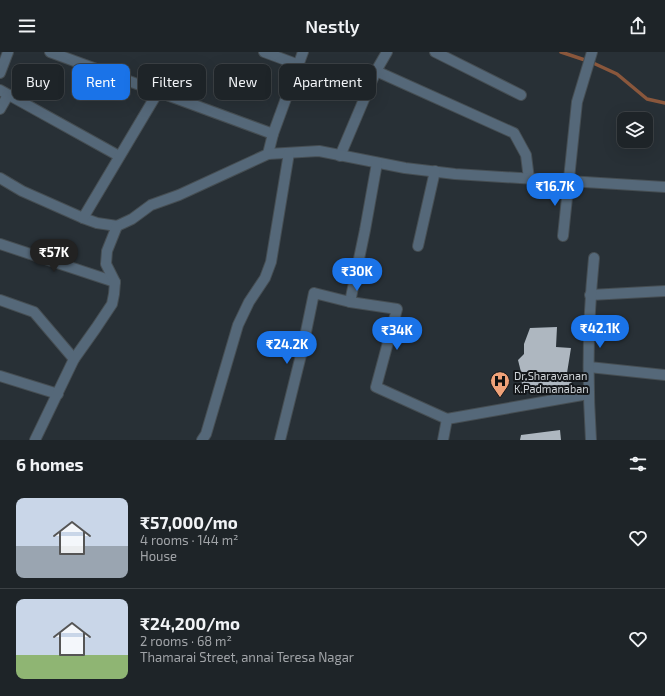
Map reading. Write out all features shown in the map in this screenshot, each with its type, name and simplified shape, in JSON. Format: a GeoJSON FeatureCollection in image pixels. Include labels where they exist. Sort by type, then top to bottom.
{"type":"FeatureCollection","features":[{"type":"Feature","properties":{"kind":"street"},"geometry":{"type":"LineString","coordinates":[[0,73],[8,52]]}},
{"type":"Feature","properties":{"kind":"street"},"geometry":{"type":"LineString","coordinates":[[50,52],[71,56],[138,84]]}},
{"type":"Feature","properties":{"kind":"street"},"geometry":{"type":"LineString","coordinates":[[264,52],[296,64]]}},
{"type":"Feature","properties":{"kind":"street"},"geometry":{"type":"LineString","coordinates":[[299,64],[303,52]]}},
{"type":"Feature","properties":{"kind":"street"},"geometry":{"type":"LineString","coordinates":[[387,52],[376,71],[514,132],[526,154],[529,179]]}},
{"type":"Feature","properties":{"kind":"street"},"geometry":{"type":"LineString","coordinates":[[434,52],[521,95]]}},
{"type":"Feature","properties":{"kind":"street"},"geometry":{"type":"LineString","coordinates":[[563,236],[577,102],[592,52]]}},
{"type":"Feature","properties":{"kind":"street"},"geometry":{"type":"LineString","coordinates":[[0,110],[4,93],[119,156]]}},
{"type":"Feature","properties":{"kind":"street"},"geometry":{"type":"LineString","coordinates":[[83,218],[153,100]]}},
{"type":"Feature","properties":{"kind":"street"},"geometry":{"type":"LineString","coordinates":[[180,100],[273,134]]}},
{"type":"Feature","properties":{"kind":"street"},"geometry":{"type":"LineString","coordinates":[[268,154],[273,134],[286,100]]}},
{"type":"Feature","properties":{"kind":"street"},"geometry":{"type":"LineString","coordinates":[[340,156],[364,100]]}},
{"type":"Feature","properties":{"kind":"street"},"geometry":{"type":"LineString","coordinates":[[0,178],[22,191],[83,218],[97,223],[117,226],[132,219],[151,204],[179,195],[268,154],[319,151],[405,168],[455,174],[665,187]]}},
{"type":"Feature","properties":{"kind":"street"},"geometry":{"type":"LineString","coordinates":[[202,440],[206,434],[238,325],[249,302],[265,278],[271,262],[289,153]]}},
{"type":"Feature","properties":{"kind":"street"},"geometry":{"type":"LineString","coordinates":[[350,302],[377,163]]}},
{"type":"Feature","properties":{"kind":"street"},"geometry":{"type":"LineString","coordinates":[[418,246],[435,171]]}},
{"type":"Feature","properties":{"kind":"street"},"geometry":{"type":"LineString","coordinates":[[35,440],[74,359],[112,304],[115,282],[106,264],[108,251],[117,226]]}},
{"type":"Feature","properties":{"kind":"street"},"geometry":{"type":"LineString","coordinates":[[0,244],[115,282]]}},
{"type":"Feature","properties":{"kind":"street"},"geometry":{"type":"LineString","coordinates":[[591,440],[588,394],[590,295],[594,258]]}},
{"type":"Feature","properties":{"kind":"street"},"geometry":{"type":"LineString","coordinates":[[590,295],[665,291]]}},
{"type":"Feature","properties":{"kind":"street"},"geometry":{"type":"LineString","coordinates":[[280,440],[302,351],[314,293],[350,302],[397,309],[376,387],[447,419],[588,394]]}},
{"type":"Feature","properties":{"kind":"street"},"geometry":{"type":"LineString","coordinates":[[0,300],[34,312],[74,359]]}},
{"type":"Feature","properties":{"kind":"street"},"geometry":{"type":"LineString","coordinates":[[589,367],[665,375]]}},
{"type":"Feature","properties":{"kind":"street"},"geometry":{"type":"LineString","coordinates":[[0,376],[58,394]]}},
{"type":"Feature","properties":{"kind":"street"},"geometry":{"type":"LineString","coordinates":[[443,440],[447,419]]}},
{"type":"Feature","properties":{"kind":"building"},"geometry":{"type":"Polygon","coordinates":[[[557,327],[556,347],[571,348],[567,373],[521,372],[518,360],[524,354],[524,344],[530,328],[557,327]]]}},
{"type":"Feature","properties":{"kind":"building"},"geometry":{"type":"Polygon","coordinates":[[[521,377],[573,377],[569,391],[523,392],[521,377]]]}},
{"type":"Feature","properties":{"kind":"building"},"geometry":{"type":"Polygon","coordinates":[[[560,430],[561,440],[520,440],[521,435],[560,430]]]}},
{"type":"Feature","properties":{"kind":"waterway"},"geometry":{"type":"LineString","coordinates":[[561,52],[591,62],[617,74],[647,99],[665,103]]}},
{"type":"Feature","properties":{"kind":"place","name":"Dr.Sharavanan K.Padmanaban"},"geometry":{"type":"Point","coordinates":[500,398]}}]}
